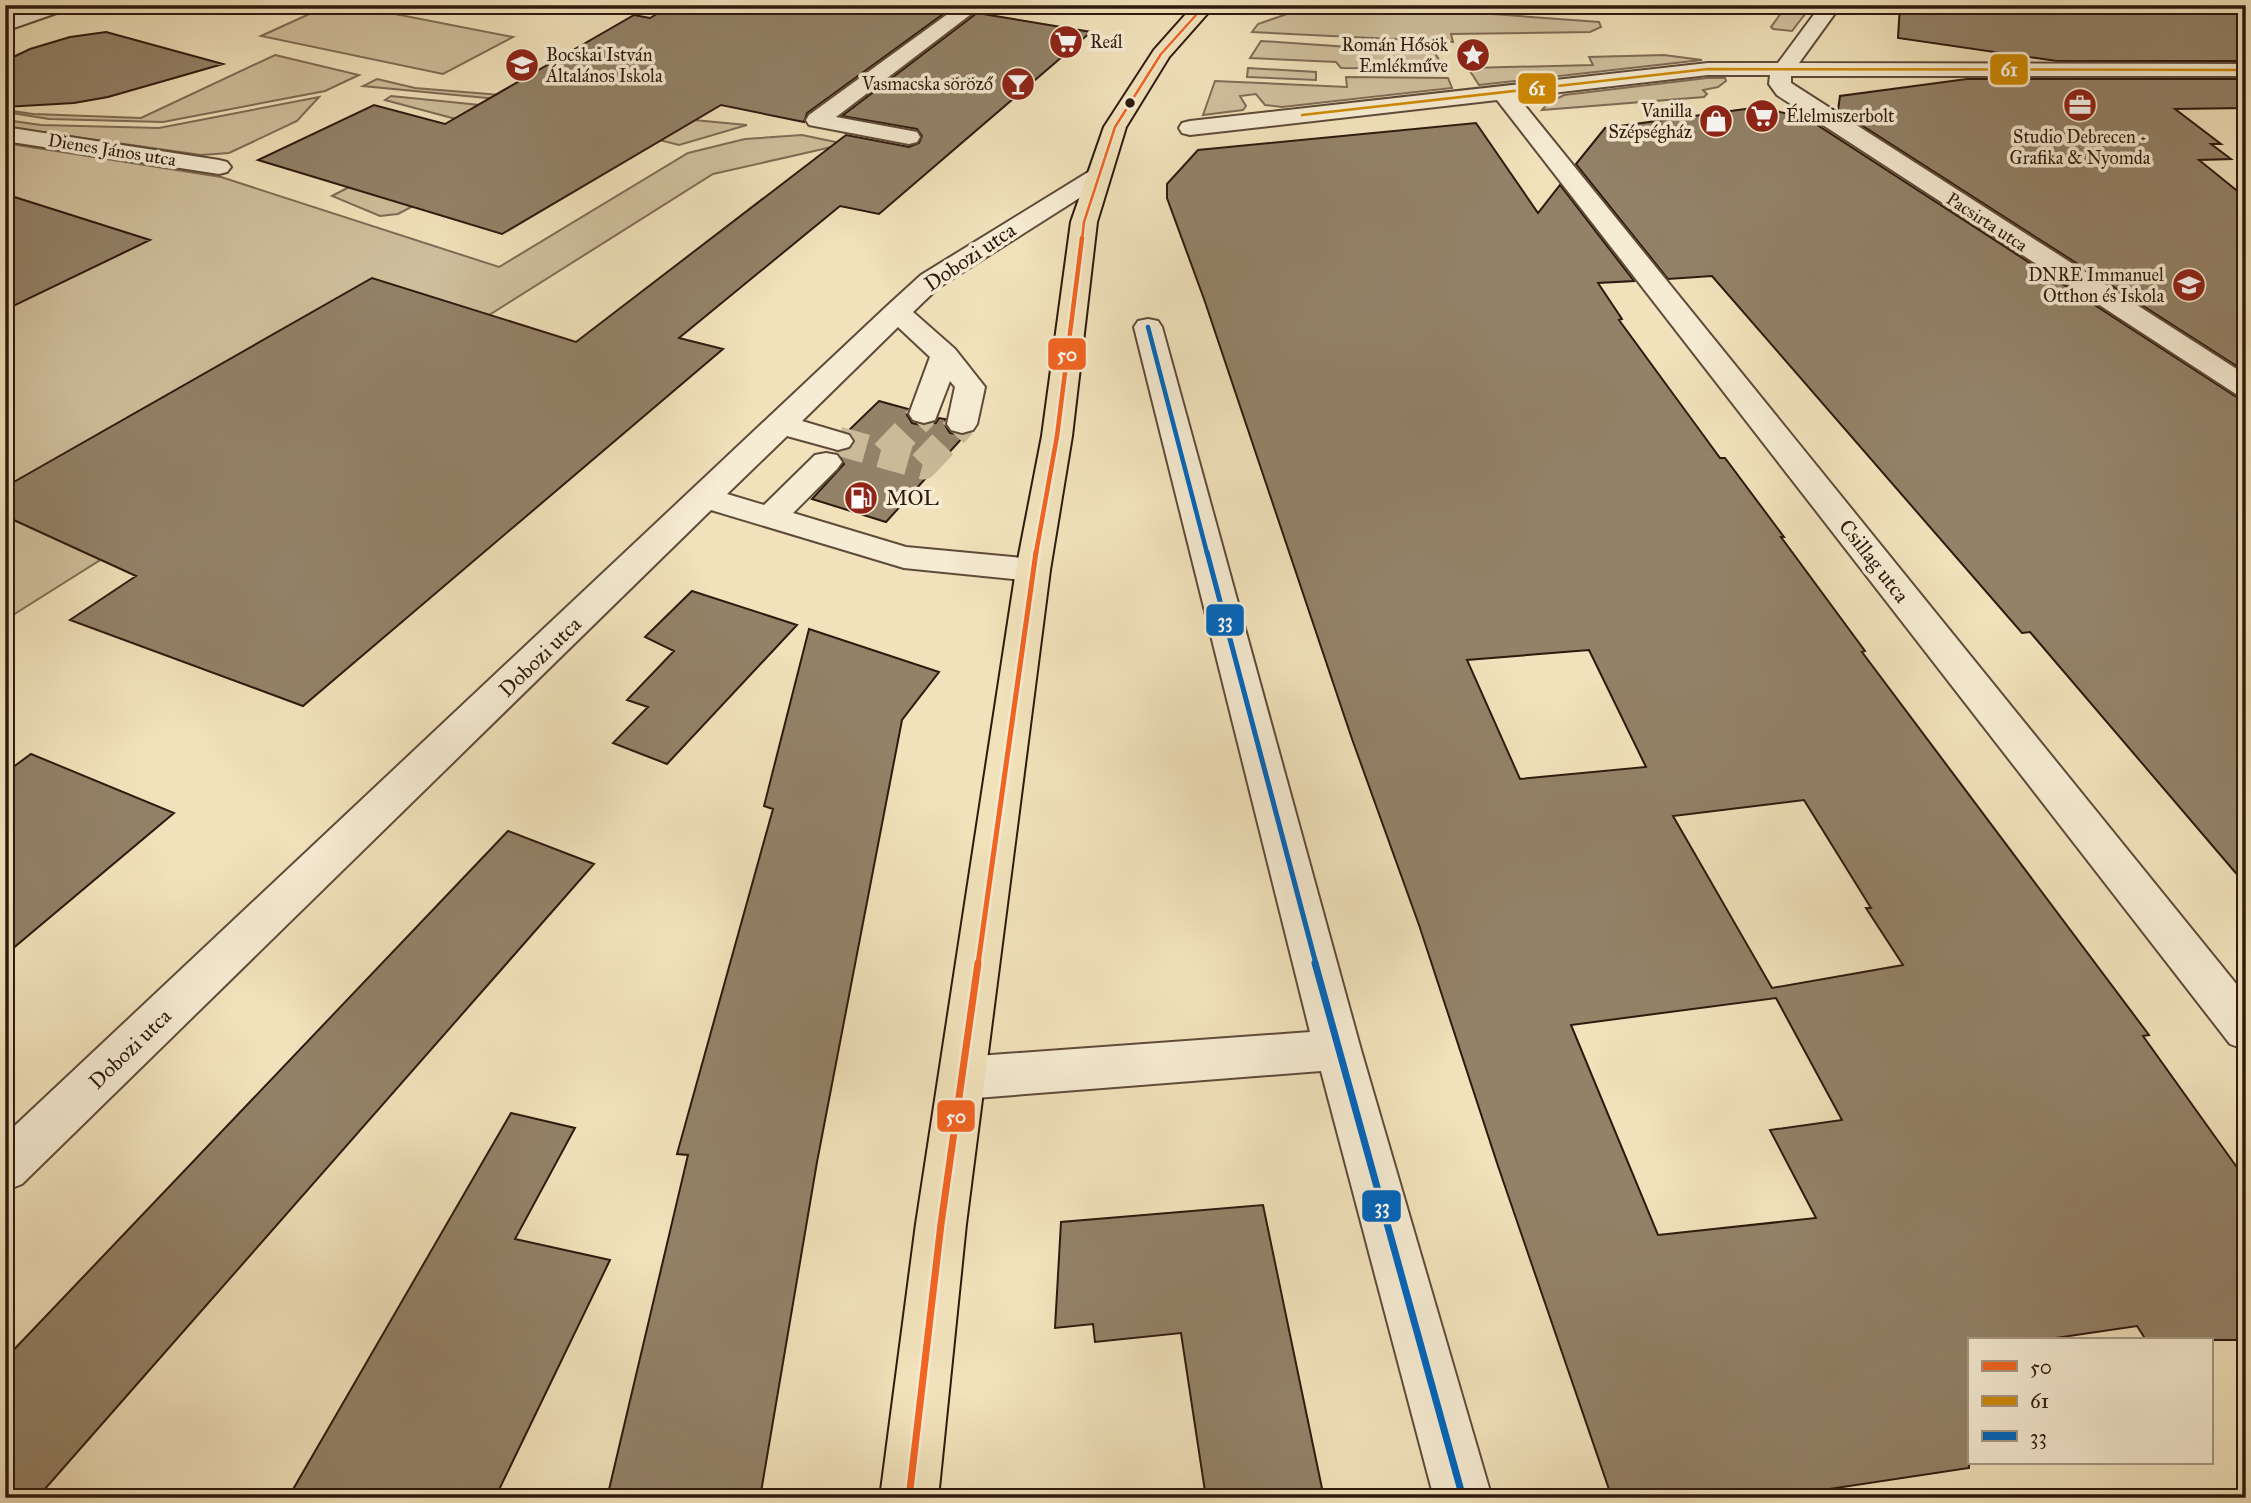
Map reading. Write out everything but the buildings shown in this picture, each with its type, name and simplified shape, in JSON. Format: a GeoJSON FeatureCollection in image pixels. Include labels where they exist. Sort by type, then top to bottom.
{"type":"FeatureCollection","features":[{"type":"Feature","properties":{"kind":"main road"},"geometry":{"type":"LineString","coordinates":[[909,1498],[941,1224],[1033,569],[1057,436],[1084,222],[1115,127],[1161,54],[1205,5]]}},
{"type":"Feature","properties":{"kind":"street"},"geometry":{"type":"LineString","coordinates":[[5,25],[61,5]]}},
{"type":"Feature","properties":{"kind":"street"},"geometry":{"type":"LineString","coordinates":[[909,137],[817,120],[973,5]]}},
{"type":"Feature","properties":{"kind":"street"},"geometry":{"type":"LineString","coordinates":[[1784,68],[1831,5]]}},
{"type":"Feature","properties":{"kind":"street","name":"Pacsirta utca"},"geometry":{"type":"LineString","coordinates":[[1784,68],[1780,84],[1789,93],[2246,388]]}},
{"type":"Feature","properties":{"kind":"street"},"geometry":{"type":"LineString","coordinates":[[1190,128],[1708,69],[2246,70]]}},
{"type":"Feature","properties":{"kind":"street","name":"Csillag utca"},"geometry":{"type":"LineString","coordinates":[[1502,92],[2246,1030]]}},
{"type":"Feature","properties":{"kind":"street","name":"Dienes János utca"},"geometry":{"type":"LineString","coordinates":[[5,134],[219,167]]}},
{"type":"Feature","properties":{"kind":"street","name":"Dobozi utca"},"geometry":{"type":"LineString","coordinates":[[5,1168],[930,281],[1098,176]]}},
{"type":"Feature","properties":{"kind":"street"},"geometry":{"type":"LineString","coordinates":[[897,312],[945,355],[970,387],[962,424]]}},
{"type":"Feature","properties":{"kind":"street"},"geometry":{"type":"LineString","coordinates":[[1148,327],[1338,1050],[1463,1498]]}},
{"type":"Feature","properties":{"kind":"street"},"geometry":{"type":"LineString","coordinates":[[858,351],[900,349],[945,355]]}},
{"type":"Feature","properties":{"kind":"street"},"geometry":{"type":"LineString","coordinates":[[925,414],[945,355]]}},
{"type":"Feature","properties":{"kind":"street"},"geometry":{"type":"LineString","coordinates":[[771,517],[832,451],[782,425]]}},
{"type":"Feature","properties":{"kind":"street"},"geometry":{"type":"LineString","coordinates":[[705,498],[904,556],[956,564],[1033,569]]}},
{"type":"Feature","properties":{"kind":"street"},"geometry":{"type":"LineString","coordinates":[[963,1078],[1338,1050]]}},
{"type":"Feature","properties":{"kind":"shaded area"},"geometry":{"type":"Polygon","coordinates":[[[329,5],[349,5],[513,37],[443,74],[261,36],[329,5]]]}},
{"type":"Feature","properties":{"kind":"shaded area"},"geometry":{"type":"Polygon","coordinates":[[[1313,5],[1372,5],[1599,22],[1601,27],[1590,32],[1451,34],[1453,42],[1252,32],[1258,24],[1313,5]]]}},
{"type":"Feature","properties":{"kind":"shaded area"},"geometry":{"type":"Polygon","coordinates":[[[1787,5],[1812,5],[1792,31],[1773,29],[1771,27],[1787,5]]]}},
{"type":"Feature","properties":{"kind":"shaded area"},"geometry":{"type":"Polygon","coordinates":[[[1261,41],[1435,53],[1444,69],[1341,68],[1336,62],[1250,58],[1261,41]]]}},
{"type":"Feature","properties":{"kind":"shaded area"},"geometry":{"type":"Polygon","coordinates":[[[275,55],[359,75],[325,91],[163,122],[49,119],[5,112],[141,118],[275,55]]]}},
{"type":"Feature","properties":{"kind":"shaded area"},"geometry":{"type":"Polygon","coordinates":[[[1664,55],[1702,60],[1479,85],[1468,68],[1593,65],[1589,57],[1664,55]]]}},
{"type":"Feature","properties":{"kind":"shaded area"},"geometry":{"type":"Polygon","coordinates":[[[1248,68],[1316,72],[1316,80],[1247,77],[1248,68]]]}},
{"type":"Feature","properties":{"kind":"shaded area"},"geometry":{"type":"Polygon","coordinates":[[[1346,77],[1448,78],[1452,88],[1282,107],[1265,105],[1256,94],[1240,96],[1246,106],[1243,110],[1203,115],[1215,81],[1347,87],[1346,77]]]}},
{"type":"Feature","properties":{"kind":"shaded area"},"geometry":{"type":"Polygon","coordinates":[[[1725,78],[1726,81],[1718,87],[1703,90],[1707,94],[1704,97],[1542,110],[1548,103],[1564,95],[1725,78]]]}},
{"type":"Feature","properties":{"kind":"shaded area"},"geometry":{"type":"Polygon","coordinates":[[[377,79],[415,88],[614,104],[559,105],[363,86],[377,79]]]}},
{"type":"Feature","properties":{"kind":"shaded area"},"geometry":{"type":"Polygon","coordinates":[[[391,96],[558,113],[662,117],[747,125],[679,145],[588,122],[568,124],[398,214],[380,216],[332,196],[471,123],[385,100],[391,96]]]}},
{"type":"Feature","properties":{"kind":"shaded area"},"geometry":{"type":"Polygon","coordinates":[[[319,97],[297,121],[229,153],[201,155],[5,127],[5,120],[41,125],[159,128],[319,97]]]}},
{"type":"Feature","properties":{"kind":"shaded area"},"geometry":{"type":"Polygon","coordinates":[[[802,135],[845,144],[713,174],[5,620],[5,417],[8,409],[5,397],[5,143],[221,177],[499,267],[688,153],[745,139],[802,135]]]}},
{"type":"Feature","properties":{"kind":"tunnel"},"geometry":{"type":"LineString","coordinates":[[885,454],[924,414]]}},
{"type":"Feature","properties":{"kind":"tunnel"},"geometry":{"type":"LineString","coordinates":[[838,441],[923,465],[962,424]]}},
{"type":"Feature","properties":{"kind":"transit line","name":"50"},"geometry":{"type":"LineString","coordinates":[[909,1498],[941,1224],[1033,570],[1057,436],[1084,222],[1115,127],[1161,54],[1205,5]]}},
{"type":"Feature","properties":{"kind":"transit line","name":"61"},"geometry":{"type":"LineString","coordinates":[[1302,115],[1708,69],[2246,70]]}},
{"type":"Feature","properties":{"kind":"transit line","name":"33"},"geometry":{"type":"LineString","coordinates":[[1148,327],[1338,1050],[1463,1498]]}},
{"type":"Feature","properties":{"kind":"place","name":"Reál"},"geometry":{"type":"Point","coordinates":[1066,42]}},
{"type":"Feature","properties":{"kind":"place","name":"Román Hősök Emlékműve"},"geometry":{"type":"Point","coordinates":[1473,55]}},
{"type":"Feature","properties":{"kind":"place","name":"Bocskai István Általános Iskola"},"geometry":{"type":"Point","coordinates":[522,65]}},
{"type":"Feature","properties":{"kind":"place","name":"Vasmacska söröző"},"geometry":{"type":"Point","coordinates":[1018,84]}},
{"type":"Feature","properties":{"kind":"place","name":"Studio Debrecen - Grafika & Nyomda"},"geometry":{"type":"Point","coordinates":[2080,105]}},
{"type":"Feature","properties":{"kind":"place","name":"Élelmiszerbolt"},"geometry":{"type":"Point","coordinates":[1762,116]}},
{"type":"Feature","properties":{"kind":"place","name":"Vanilla Szépségház"},"geometry":{"type":"Point","coordinates":[1716,121]}},
{"type":"Feature","properties":{"kind":"place","name":"DNRE Immanuel Otthon és Iskola"},"geometry":{"type":"Point","coordinates":[2189,285]}},
{"type":"Feature","properties":{"kind":"place","name":"MOL"},"geometry":{"type":"Point","coordinates":[861,498]}}]}
